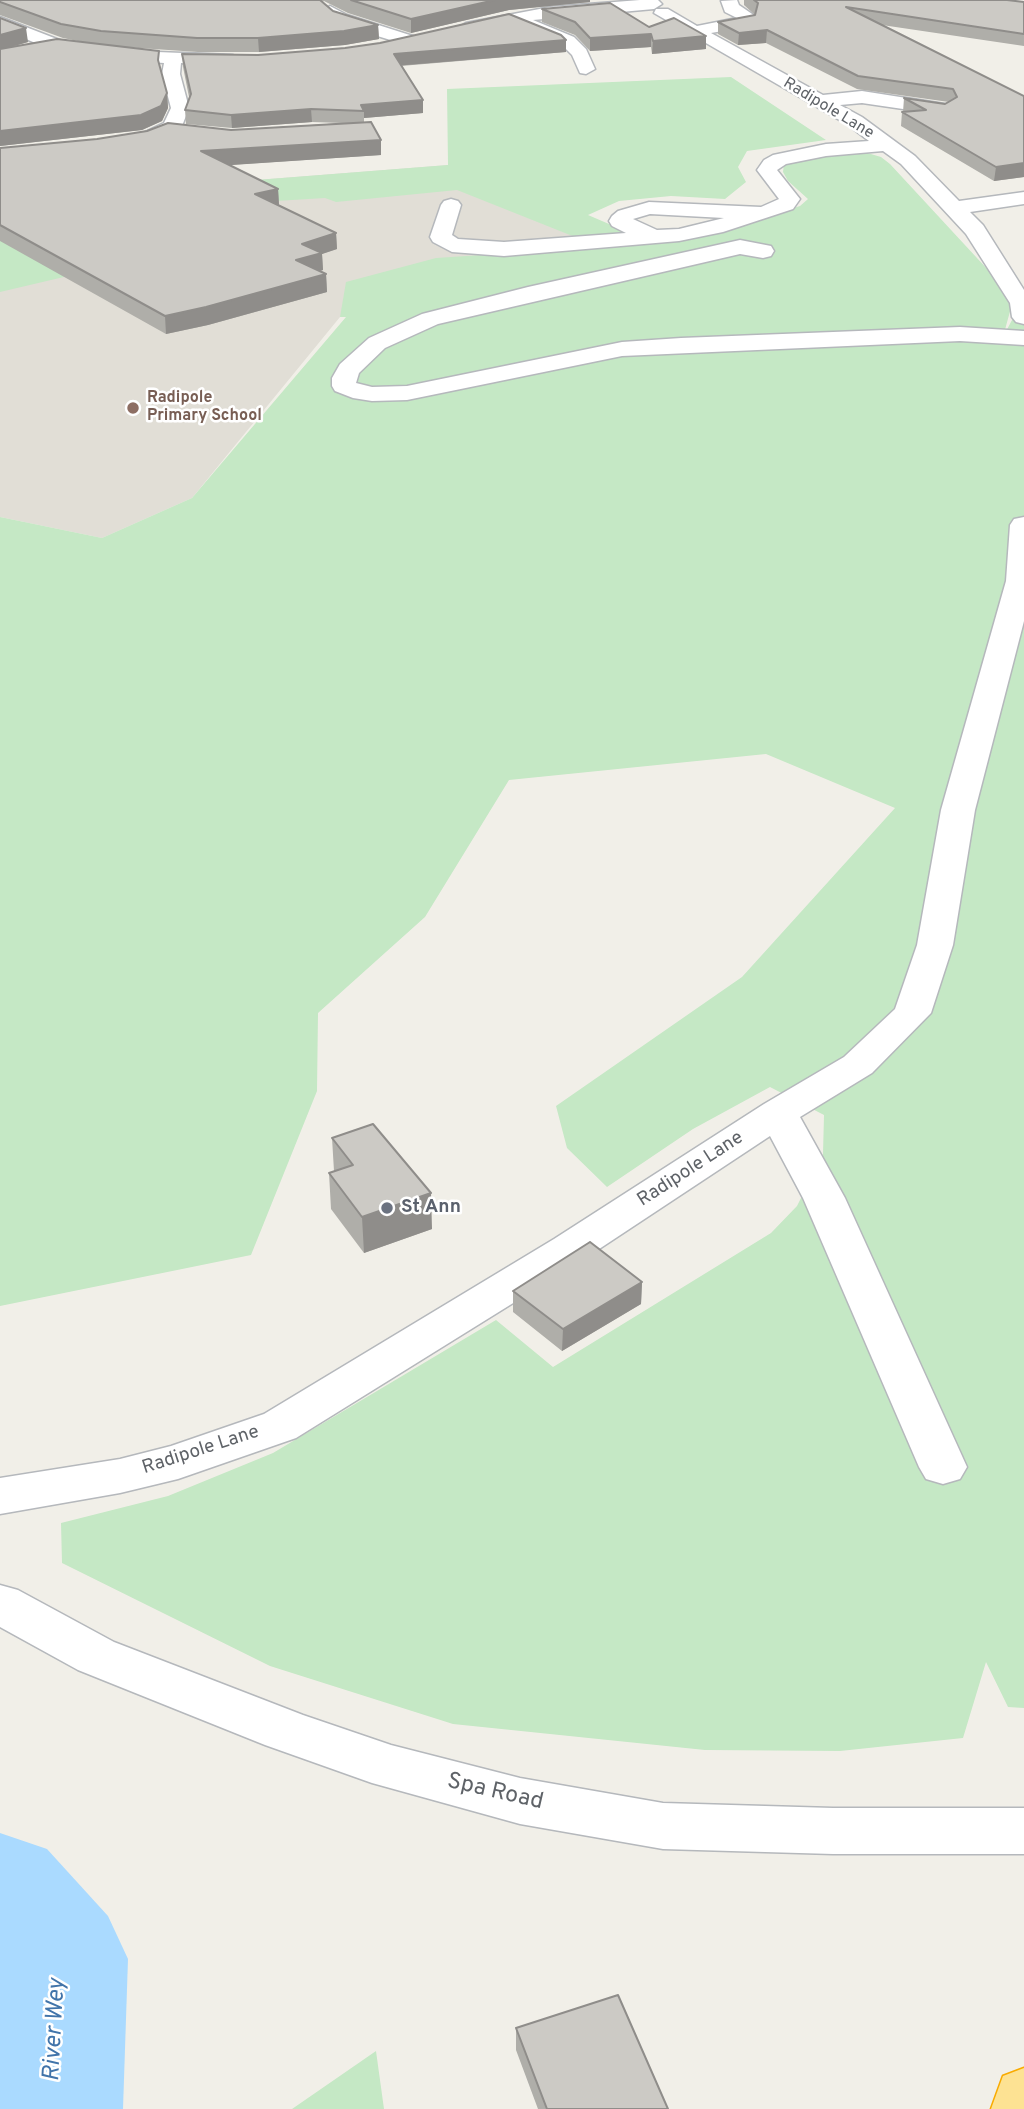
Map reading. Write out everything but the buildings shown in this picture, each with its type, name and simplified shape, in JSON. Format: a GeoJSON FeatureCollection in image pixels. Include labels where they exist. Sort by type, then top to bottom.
{"type":"FeatureCollection","features":[{"type":"Feature","properties":{"kind":"highway"},"geometry":{"type":"LineString","coordinates":[[1021,2109],[1024,2096]]}},
{"type":"Feature","properties":{"kind":"street"},"geometry":{"type":"LineString","coordinates":[[691,31],[746,22],[746,16],[731,8],[729,1]]}},
{"type":"Feature","properties":{"kind":"street"},"geometry":{"type":"LineString","coordinates":[[448,32],[510,18],[654,2]]}},
{"type":"Feature","properties":{"kind":"street","name":"Radipole Lane"},"geometry":{"type":"LineString","coordinates":[[654,2],[664,15],[822,102],[908,160],[957,208],[992,254],[1023,308]]}},
{"type":"Feature","properties":{"kind":"street"},"geometry":{"type":"LineString","coordinates":[[325,8],[341,19],[416,40],[380,48]]}},
{"type":"Feature","properties":{"kind":"street"},"geometry":{"type":"LineString","coordinates":[[510,18],[568,41],[580,53],[586,69]]}},
{"type":"Feature","properties":{"kind":"street"},"geometry":{"type":"LineString","coordinates":[[0,22],[58,46],[102,53],[173,59],[247,60]]}},
{"type":"Feature","properties":{"kind":"street"},"geometry":{"type":"LineString","coordinates":[[23,51],[58,46]]}},
{"type":"Feature","properties":{"kind":"street"},"geometry":{"type":"LineString","coordinates":[[110,144],[148,138],[172,126],[180,108],[171,74],[173,59]]}},
{"type":"Feature","properties":{"kind":"street"},"geometry":{"type":"LineString","coordinates":[[822,102],[862,97],[944,110]]}},
{"type":"Feature","properties":{"kind":"street"},"geometry":{"type":"LineString","coordinates":[[167,130],[193,134]]}},
{"type":"Feature","properties":{"kind":"street"},"geometry":{"type":"LineString","coordinates":[[451,205],[441,237],[452,245],[505,249],[698,232],[786,205],[790,199],[767,170],[780,159],[826,150],[887,145]]}},
{"type":"Feature","properties":{"kind":"street"},"geometry":{"type":"LineString","coordinates":[[957,208],[1024,198]]}},
{"type":"Feature","properties":{"kind":"street"},"geometry":{"type":"LineString","coordinates":[[657,236],[641,232],[620,221],[625,215],[649,208],[761,214]]}},
{"type":"Feature","properties":{"kind":"street"},"geometry":{"type":"LineString","coordinates":[[763,251],[740,247],[430,318],[377,343],[349,369],[344,378],[344,386],[353,391],[372,394],[407,393],[622,349],[960,334],[1024,338]]}},
{"type":"Feature","properties":{"kind":"street","name":"Radipole Lane"},"geometry":{"type":"LineString","coordinates":[[0,1496],[120,1476],[178,1462],[280,1426],[569,1249],[778,1113],[858,1065],[912,1013],[935,945],[957,810],[1020,581],[1024,525]]}},
{"type":"Feature","properties":{"kind":"street"},"geometry":{"type":"LineString","coordinates":[[778,1113],[824,1198],[943,1467]]}},
{"type":"Feature","properties":{"kind":"street","name":"Spa Road"},"geometry":{"type":"LineString","coordinates":[[0,1604],[96,1656],[284,1730],[391,1767],[520,1801],[663,1826],[833,1831],[1015,1832]]}},
{"type":"Feature","properties":{"kind":"shaded area","name":"Radipole Primary School"},"geometry":{"type":"Polygon","coordinates":[[[448,165],[653,258],[340,317],[192,498],[102,538],[0,517],[0,200],[448,165]]]}},
{"type":"Feature","properties":{"kind":"green space"},"geometry":{"type":"Polygon","coordinates":[[[731,77],[826,140],[747,151],[738,167],[746,182],[725,199],[671,196],[619,201],[588,215],[651,242],[749,222],[800,206],[808,199],[788,181],[783,172],[784,164],[814,155],[864,152],[881,157],[890,164],[989,271],[1012,304],[1003,337],[1021,303],[1024,304],[1024,1708],[1008,1707],[986,1662],[963,1738],[840,1751],[705,1750],[453,1724],[270,1666],[62,1563],[61,1523],[168,1496],[273,1453],[496,1320],[553,1367],[771,1233],[797,1206],[823,1154],[824,1115],[770,1087],[693,1129],[607,1187],[567,1148],[556,1106],[742,977],[895,808],[766,754],[509,780],[425,917],[318,1013],[317,1091],[251,1255],[0,1306],[0,517],[102,538],[192,498],[346,317],[340,317],[346,282],[436,258],[587,248],[575,237],[457,190],[336,202],[325,198],[243,203],[0,200],[448,165],[447,89],[731,77]]]}},
{"type":"Feature","properties":{"kind":"green space"},"geometry":{"type":"Polygon","coordinates":[[[0,236],[136,260],[0,292],[0,236]]]}},
{"type":"Feature","properties":{"kind":"green space"},"geometry":{"type":"Polygon","coordinates":[[[376,2051],[384,2109],[292,2109],[376,2051]]]}},
{"type":"Feature","properties":{"kind":"waterway","name":"River Wey"},"geometry":{"type":"LineString","coordinates":[[0,1890],[60,1959],[52,2109]]}},
{"type":"Feature","properties":{"kind":"place","name":"Radipole Primary School"},"geometry":{"type":"Point","coordinates":[133,408]}},
{"type":"Feature","properties":{"kind":"place","name":"St Ann"},"geometry":{"type":"Point","coordinates":[387,1208]}}]}
